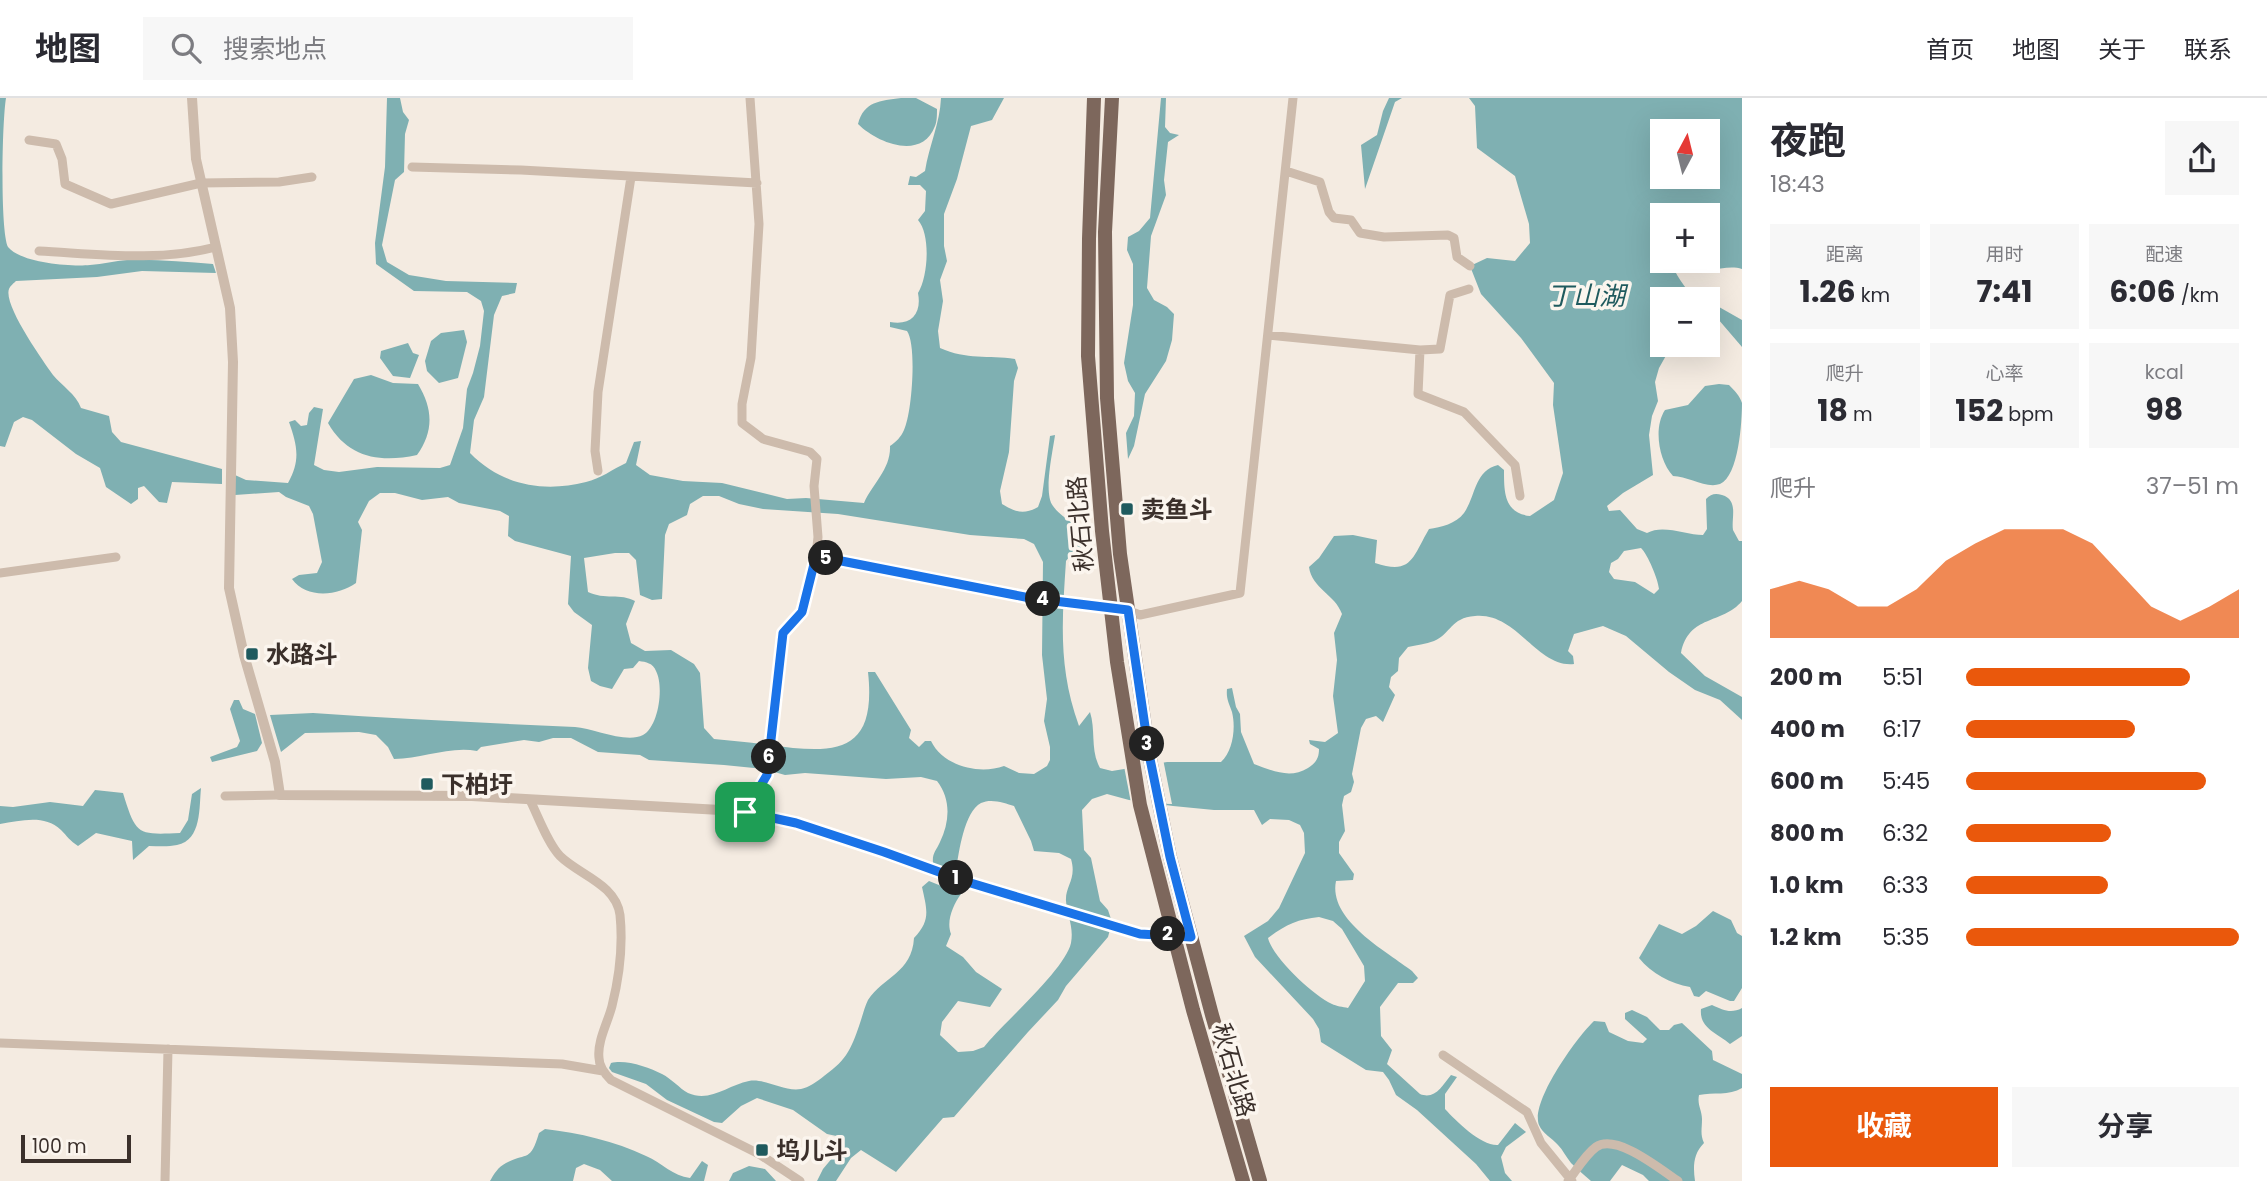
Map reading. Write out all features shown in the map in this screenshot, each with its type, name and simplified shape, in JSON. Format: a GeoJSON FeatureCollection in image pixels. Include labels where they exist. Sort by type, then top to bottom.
{"type":"FeatureCollection","features":[{"type":"Feature","properties":{"kind":"main road","name":"秋石北路"},"geometry":{"type":"LineString","coordinates":[[1094,98],[1088,239],[1088,356],[1102,531],[1117,662],[1140,804],[1193,1010],[1243,1181]]}},
{"type":"Feature","properties":{"kind":"main road","name":"秋石北路"},"geometry":{"type":"LineString","coordinates":[[1112,98],[1105,232],[1107,398],[1120,554],[1149,754],[1170,857],[1260,1181]]}},
{"type":"Feature","properties":{"kind":"street"},"geometry":{"type":"LineString","coordinates":[[192,98],[196,159],[230,308],[233,362],[229,588],[244,656],[275,762],[280,795]]}},
{"type":"Feature","properties":{"kind":"street"},"geometry":{"type":"LineString","coordinates":[[816,556],[1030,598],[1128,610],[1140,615],[1240,593],[1293,98]]}},
{"type":"Feature","properties":{"kind":"street"},"geometry":{"type":"LineString","coordinates":[[745,812],[767,775],[783,633],[802,612],[818,537],[814,486],[817,459],[810,452],[763,439],[742,423],[742,404],[752,345],[759,224],[748,99]]}},
{"type":"Feature","properties":{"kind":"street"},"geometry":{"type":"LineString","coordinates":[[29,140],[56,144],[62,159],[65,184],[111,204],[201,183],[279,182],[312,177]]}},
{"type":"Feature","properties":{"kind":"street"},"geometry":{"type":"LineString","coordinates":[[412,167],[757,183]]}},
{"type":"Feature","properties":{"kind":"street"},"geometry":{"type":"LineString","coordinates":[[1286,171],[1320,182],[1329,212],[1334,218],[1350,220],[1360,233],[1384,237],[1454,237],[1457,257],[1470,266]]}},
{"type":"Feature","properties":{"kind":"street"},"geometry":{"type":"LineString","coordinates":[[598,471],[595,451],[598,392],[631,177]]}},
{"type":"Feature","properties":{"kind":"street"},"geometry":{"type":"LineString","coordinates":[[38,251],[161,257],[190,254],[216,247]]}},
{"type":"Feature","properties":{"kind":"street"},"geometry":{"type":"LineString","coordinates":[[1268,335],[1420,350],[1440,349],[1450,295],[1469,289]]}},
{"type":"Feature","properties":{"kind":"street"},"geometry":{"type":"LineString","coordinates":[[1420,350],[1418,394],[1464,412],[1515,465],[1520,496]]}},
{"type":"Feature","properties":{"kind":"street"},"geometry":{"type":"LineString","coordinates":[[0,573],[116,557]]}},
{"type":"Feature","properties":{"kind":"street"},"geometry":{"type":"LineString","coordinates":[[225,796],[472,796],[745,812],[796,823],[964,881],[1140,934],[1191,937]]}},
{"type":"Feature","properties":{"kind":"street"},"geometry":{"type":"LineString","coordinates":[[530,800],[553,847],[561,857],[608,891],[620,911],[621,942],[612,1004],[598,1059],[603,1071],[611,1080],[759,1154],[800,1181]]}},
{"type":"Feature","properties":{"kind":"street"},"geometry":{"type":"LineString","coordinates":[[0,1043],[562,1064],[603,1071]]}},
{"type":"Feature","properties":{"kind":"street"},"geometry":{"type":"LineString","coordinates":[[165,1181],[168,1049]]}},
{"type":"Feature","properties":{"kind":"street"},"geometry":{"type":"LineString","coordinates":[[1443,1055],[1527,1112],[1541,1143],[1570,1180],[1595,1148],[1605,1143],[1619,1145],[1678,1181]]}},
{"type":"Feature","properties":{"kind":"water"},"geometry":{"type":"Polygon","coordinates":[[[0,98],[6,98],[3,151],[5,237],[8,247],[14,252],[47,263],[71,265],[122,260],[213,264],[216,273],[142,271],[97,277],[16,281],[10,288],[9,297],[33,346],[81,408],[109,416],[112,432],[121,442],[222,469],[222,484],[172,482],[167,503],[159,502],[144,486],[138,488],[138,499],[131,504],[106,487],[100,468],[76,454],[32,420],[23,417],[14,422],[5,447],[0,446],[0,98]]]}},
{"type":"Feature","properties":{"kind":"water","name":"丁山湖"},"geometry":{"type":"Polygon","coordinates":[[[387,98],[400,98],[403,112],[409,120],[405,134],[404,172],[395,180],[382,245],[387,262],[409,275],[446,281],[517,283],[515,293],[502,296],[494,315],[484,397],[474,420],[470,453],[482,464],[495,473],[524,484],[554,487],[570,485],[596,479],[626,463],[634,442],[641,441],[636,465],[650,475],[683,481],[722,483],[787,499],[864,503],[885,469],[890,446],[903,433],[909,410],[913,364],[910,339],[907,331],[890,327],[890,322],[904,322],[913,317],[918,307],[918,293],[926,267],[925,235],[918,220],[925,211],[926,191],[920,185],[908,185],[910,176],[916,177],[925,171],[941,98],[1004,98],[992,120],[971,126],[957,179],[944,214],[947,261],[940,280],[943,301],[938,331],[940,348],[968,356],[1015,359],[1018,368],[1014,381],[1009,452],[1000,491],[1002,504],[1020,512],[1038,507],[1042,496],[1050,436],[1055,435],[1049,482],[1050,500],[1057,511],[1081,531],[1086,542],[1066,561],[1063,604],[1065,664],[1072,705],[1079,726],[1090,712],[1095,754],[1100,768],[1112,771],[1167,762],[1221,762],[1232,739],[1233,718],[1227,689],[1232,688],[1240,714],[1241,732],[1254,764],[1275,771],[1295,773],[1311,766],[1316,760],[1319,749],[1310,744],[1309,740],[1325,742],[1338,733],[1333,696],[1337,660],[1334,633],[1342,614],[1334,601],[1314,581],[1309,567],[1319,558],[1334,536],[1353,535],[1377,540],[1375,563],[1397,567],[1410,561],[1429,529],[1461,517],[1480,478],[1490,468],[1498,465],[1504,470],[1505,493],[1510,506],[1521,514],[1530,516],[1554,500],[1563,473],[1553,405],[1554,383],[1521,338],[1481,294],[1470,266],[1487,258],[1515,261],[1530,243],[1529,224],[1515,176],[1477,148],[1475,106],[1469,98],[1742,98],[1742,269],[1720,269],[1720,203],[1650,203],[1650,273],[1676,273],[1685,287],[1650,287],[1650,357],[1665,357],[1655,382],[1658,401],[1649,435],[1653,475],[1607,506],[1609,511],[1620,510],[1637,529],[1647,533],[1667,530],[1703,535],[1707,529],[1706,499],[1717,494],[1731,501],[1733,530],[1739,541],[1742,541],[1742,601],[1734,609],[1691,632],[1681,653],[1705,676],[1742,697],[1742,720],[1720,700],[1695,690],[1669,672],[1626,636],[1603,626],[1574,634],[1568,651],[1573,656],[1574,664],[1549,658],[1503,622],[1490,617],[1467,617],[1440,638],[1408,647],[1399,658],[1398,671],[1391,677],[1389,687],[1395,695],[1383,722],[1376,716],[1366,719],[1361,728],[1352,774],[1354,782],[1351,792],[1344,796],[1342,805],[1345,831],[1339,842],[1339,853],[1354,874],[1353,880],[1336,881],[1336,895],[1341,909],[1361,933],[1418,978],[1413,983],[1398,983],[1380,1007],[1381,1036],[1392,1050],[1387,1064],[1420,1094],[1425,1095],[1438,1091],[1451,1075],[1457,1077],[1445,1094],[1445,1109],[1469,1132],[1484,1141],[1498,1145],[1515,1123],[1526,1132],[1506,1147],[1501,1157],[1505,1173],[1512,1181],[1490,1181],[1476,1164],[1417,1110],[1396,1095],[1383,1072],[1366,1070],[1321,1042],[1319,1029],[1313,1019],[1255,957],[1244,936],[1268,921],[1279,908],[1305,853],[1304,833],[1300,825],[1289,820],[1270,819],[1262,825],[1254,810],[1173,806],[1107,794],[1092,799],[1082,810],[1084,850],[1091,858],[1100,901],[1108,910],[1112,922],[1108,937],[1066,986],[1058,1000],[954,1117],[943,1118],[896,1172],[861,1150],[851,1158],[836,1181],[817,1181],[823,1169],[843,1145],[841,1137],[827,1134],[793,1110],[757,1098],[741,1106],[722,1123],[714,1122],[667,1100],[646,1084],[612,1072],[609,1068],[611,1063],[637,1064],[662,1074],[696,1096],[711,1095],[749,1081],[795,1089],[813,1084],[844,1058],[855,1038],[868,1000],[908,959],[914,938],[925,920],[922,887],[929,881],[961,894],[951,913],[951,934],[946,946],[963,957],[976,972],[1002,989],[990,1007],[958,1001],[942,1022],[940,1035],[958,1052],[984,1047],[1046,981],[1066,954],[1072,937],[1066,901],[1073,872],[1071,859],[1059,853],[1034,851],[1014,806],[989,801],[975,808],[966,823],[956,870],[944,869],[933,863],[946,826],[948,810],[945,795],[937,781],[921,777],[886,779],[805,773],[785,775],[764,769],[649,760],[640,755],[598,752],[571,738],[553,738],[539,742],[524,740],[481,747],[477,751],[456,750],[394,759],[388,747],[376,735],[359,732],[305,733],[281,752],[270,715],[313,713],[575,727],[628,738],[643,735],[648,730],[656,715],[660,695],[655,668],[647,662],[639,661],[633,668],[624,669],[612,689],[591,681],[588,668],[592,625],[568,604],[571,556],[515,541],[508,536],[509,516],[500,511],[459,503],[448,497],[422,500],[395,493],[380,493],[369,501],[358,522],[362,530],[356,583],[340,591],[323,593],[305,590],[292,579],[299,575],[317,573],[322,562],[309,506],[279,492],[235,495],[235,475],[246,480],[288,483],[296,460],[289,422],[295,420],[301,426],[307,425],[309,413],[314,407],[323,409],[314,465],[324,470],[339,472],[377,467],[440,468],[450,465],[463,428],[467,389],[480,346],[484,311],[481,301],[467,292],[414,291],[376,264],[375,243],[385,167],[387,98]],[[703,496],[690,504],[687,515],[669,524],[665,535],[662,599],[652,600],[640,595],[636,560],[629,553],[584,558],[588,592],[635,601],[626,624],[631,643],[645,651],[671,650],[694,664],[700,673],[704,728],[714,739],[814,749],[832,748],[847,743],[858,734],[866,720],[869,699],[868,672],[875,672],[911,730],[909,738],[919,747],[925,741],[931,741],[944,757],[973,769],[1004,766],[1019,773],[1034,774],[1047,766],[1050,747],[1044,721],[1047,699],[1042,655],[1043,562],[1034,544],[1024,539],[970,535],[838,514],[763,509],[719,496],[703,496]],[[1641,548],[1624,551],[1611,563],[1609,572],[1614,579],[1635,582],[1654,594],[1659,589],[1658,585],[1641,548]],[[1319,917],[1292,923],[1268,938],[1285,965],[1305,984],[1332,1004],[1348,1008],[1365,981],[1364,966],[1342,929],[1333,921],[1319,917]]]}},
{"type":"Feature","properties":{"kind":"water"},"geometry":{"type":"Polygon","coordinates":[[[916,98],[937,109],[935,126],[929,137],[920,143],[910,146],[887,142],[858,124],[869,106],[880,101],[916,98]]]}},
{"type":"Feature","properties":{"kind":"water"},"geometry":{"type":"Polygon","coordinates":[[[1161,98],[1166,98],[1165,127],[1170,133],[1179,135],[1168,142],[1164,180],[1166,195],[1151,236],[1147,288],[1154,300],[1174,314],[1172,340],[1166,361],[1145,394],[1134,446],[1128,459],[1126,433],[1134,416],[1135,393],[1128,381],[1124,363],[1133,305],[1133,264],[1127,250],[1128,237],[1139,231],[1150,218],[1161,98]]]}},
{"type":"Feature","properties":{"kind":"water"},"geometry":{"type":"Polygon","coordinates":[[[1389,98],[1402,98],[1395,102],[1365,189],[1361,145],[1377,135],[1389,98]]]}},
{"type":"Feature","properties":{"kind":"water"},"geometry":{"type":"Polygon","coordinates":[[[1720,308],[1742,320],[1742,347],[1720,321],[1720,308]]]}},
{"type":"Feature","properties":{"kind":"water"},"geometry":{"type":"Polygon","coordinates":[[[464,330],[467,342],[458,378],[439,383],[427,371],[425,361],[431,341],[441,333],[464,330]]]}},
{"type":"Feature","properties":{"kind":"water"},"geometry":{"type":"Polygon","coordinates":[[[408,343],[413,353],[419,355],[410,378],[393,376],[380,358],[381,351],[408,343]]]}},
{"type":"Feature","properties":{"kind":"water"},"geometry":{"type":"Polygon","coordinates":[[[371,375],[393,383],[418,384],[427,402],[430,420],[423,446],[417,455],[378,458],[366,455],[345,444],[328,423],[354,379],[371,375]]]}},
{"type":"Feature","properties":{"kind":"water"},"geometry":{"type":"Polygon","coordinates":[[[1729,385],[1742,403],[1738,447],[1731,470],[1726,479],[1715,485],[1673,476],[1664,462],[1659,444],[1661,417],[1665,410],[1688,405],[1705,386],[1729,385]]]}},
{"type":"Feature","properties":{"kind":"water"},"geometry":{"type":"Polygon","coordinates":[[[234,700],[239,700],[243,709],[255,714],[262,743],[257,751],[212,762],[210,757],[237,747],[240,741],[230,709],[234,700]]]}},
{"type":"Feature","properties":{"kind":"water"},"geometry":{"type":"Polygon","coordinates":[[[201,788],[198,822],[191,837],[177,845],[149,846],[133,860],[132,841],[96,833],[78,846],[54,825],[40,820],[0,824],[0,806],[50,802],[83,806],[95,790],[123,793],[131,817],[140,830],[155,834],[180,833],[188,820],[192,794],[201,788]]]}},
{"type":"Feature","properties":{"kind":"water"},"geometry":{"type":"Polygon","coordinates":[[[1713,911],[1731,920],[1737,933],[1742,936],[1742,988],[1734,1001],[1706,991],[1699,997],[1694,996],[1690,987],[1662,977],[1639,958],[1659,924],[1682,934],[1713,911]]]}},
{"type":"Feature","properties":{"kind":"water"},"geometry":{"type":"Polygon","coordinates":[[[1712,1005],[1731,1011],[1742,1008],[1742,1036],[1730,1044],[1706,1026],[1701,1009],[1712,1005]]]}},
{"type":"Feature","properties":{"kind":"water"},"geometry":{"type":"Polygon","coordinates":[[[1632,1010],[1647,1017],[1660,1030],[1669,1030],[1682,1023],[1712,1051],[1713,1060],[1742,1074],[1742,1088],[1726,1093],[1699,1095],[1704,1143],[1695,1161],[1695,1181],[1649,1181],[1643,1175],[1622,1165],[1610,1181],[1591,1181],[1571,1163],[1539,1125],[1541,1101],[1548,1086],[1567,1055],[1594,1021],[1605,1022],[1609,1032],[1628,1041],[1643,1043],[1647,1039],[1625,1019],[1625,1013],[1632,1010]]]}},
{"type":"Feature","properties":{"kind":"water"},"geometry":{"type":"Polygon","coordinates":[[[545,1129],[584,1135],[622,1146],[684,1177],[690,1178],[702,1161],[708,1165],[704,1181],[612,1181],[600,1170],[584,1164],[576,1168],[573,1181],[490,1181],[503,1165],[530,1153],[539,1133],[545,1129]]]}},
{"type":"Feature","properties":{"kind":"water"},"geometry":{"type":"Polygon","coordinates":[[[749,1166],[765,1169],[776,1181],[729,1181],[733,1173],[749,1166]]]}},
{"type":"Feature","properties":{"kind":"pier"},"geometry":{"type":"Polygon","coordinates":[[[1163,759],[1172,804],[1131,803],[1124,766],[1163,759]]]}},
{"type":"Feature","properties":{"kind":"place","name":"卖鱼斗"},"geometry":{"type":"Point","coordinates":[1127,509]}},
{"type":"Feature","properties":{"kind":"place","name":"水路斗"},"geometry":{"type":"Point","coordinates":[252,654]}},
{"type":"Feature","properties":{"kind":"place","name":"下柏圩"},"geometry":{"type":"Point","coordinates":[427,784]}},
{"type":"Feature","properties":{"kind":"place","name":"坞儿斗"},"geometry":{"type":"Point","coordinates":[762,1150]}},
{"type":"Feature","properties":{"kind":"route"},"geometry":{"type":"LineString","coordinates":[[816,556],[1030,598],[1128,610],[1149,754],[1170,857],[1191,937],[1140,934],[964,881],[796,823],[745,812],[767,775],[783,633],[802,612],[816,556]]}}]}
